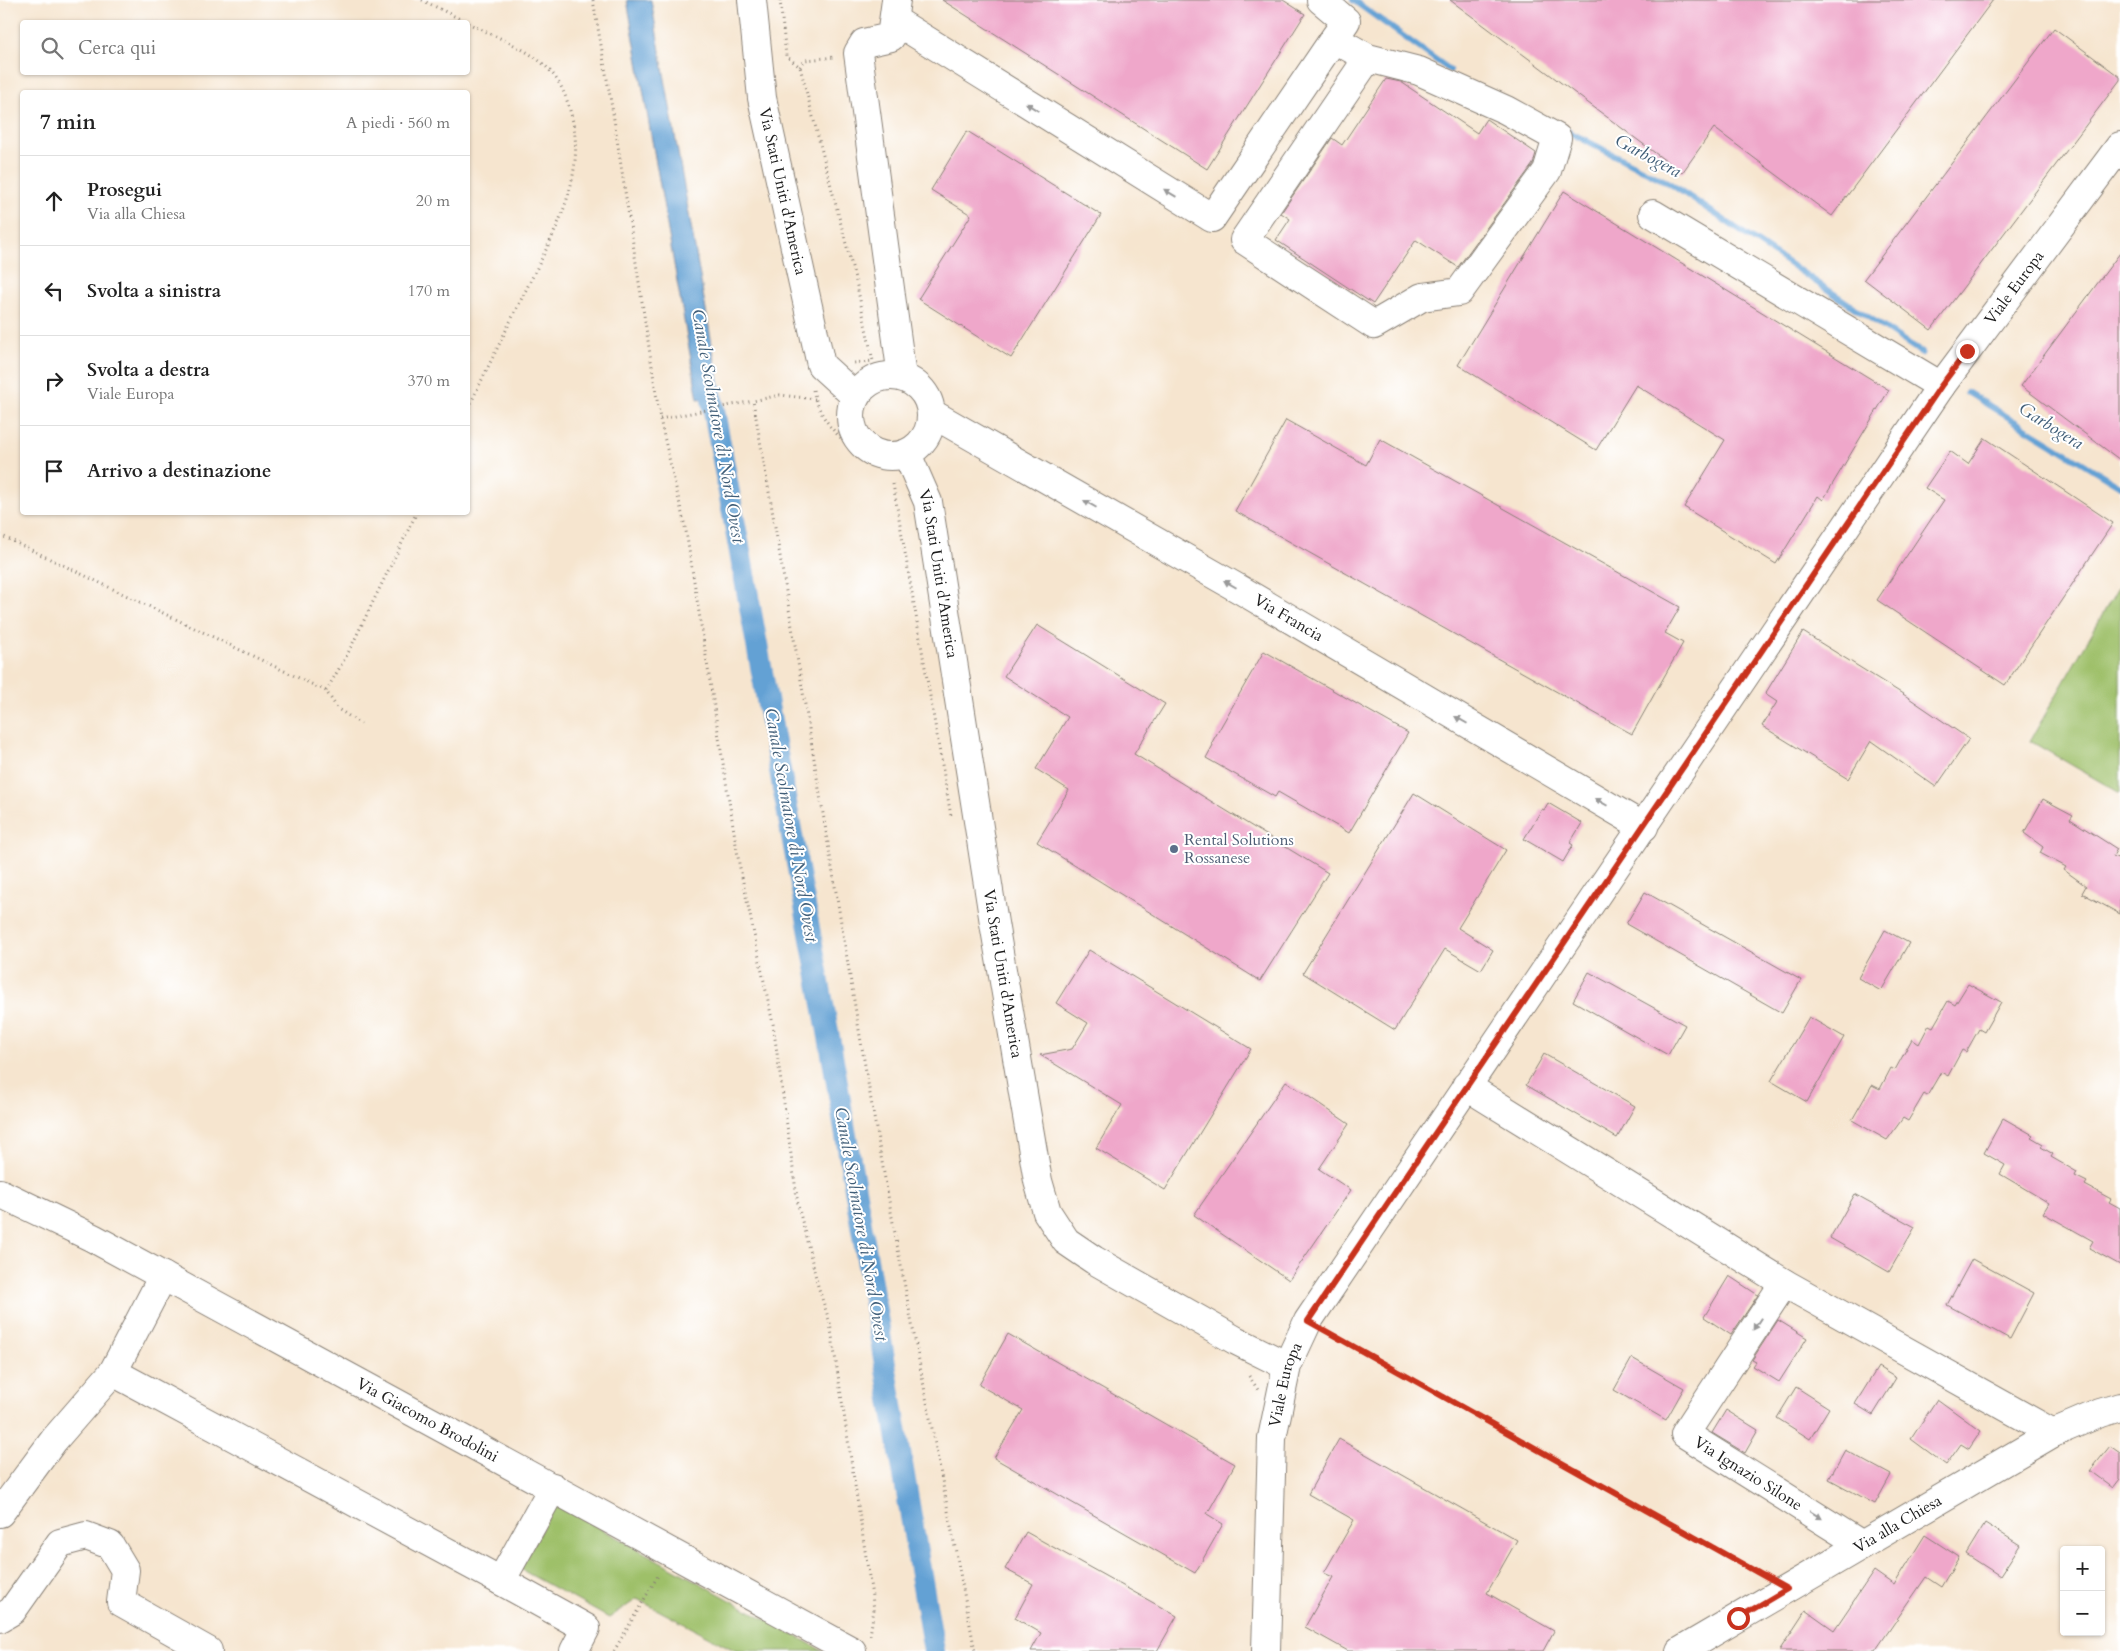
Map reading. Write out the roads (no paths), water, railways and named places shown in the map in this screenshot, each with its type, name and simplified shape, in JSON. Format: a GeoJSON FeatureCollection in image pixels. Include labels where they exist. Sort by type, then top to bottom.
{"type":"FeatureCollection","features":[{"type":"Feature","properties":{"kind":"street","name":"Via Stati Uniti d'America"},"geometry":{"type":"LineString","coordinates":[[752,0],[762,98],[822,365],[856,396]]}},
{"type":"Feature","properties":{"kind":"street"},"geometry":{"type":"LineString","coordinates":[[902,377],[860,50],[891,37],[895,10],[1212,218],[1346,20],[1321,0]]}},
{"type":"Feature","properties":{"kind":"street"},"geometry":{"type":"LineString","coordinates":[[1334,39],[1368,58],[1419,71],[1506,110],[1557,138],[1547,171],[1458,292],[1422,297],[1374,325],[1244,240],[1368,58]]}},
{"type":"Feature","properties":{"kind":"street","name":"Viale Europa"},"geometry":{"type":"LineString","coordinates":[[1266,1651],[1272,1438],[1287,1366],[1308,1321],[1941,386],[2120,146]]}},
{"type":"Feature","properties":{"kind":"street"},"geometry":{"type":"LineString","coordinates":[[1653,214],[1941,386]]}},
{"type":"Feature","properties":{"kind":"street"},"geometry":{"type":"LineString","coordinates":[[888,376],[902,377],[922,390],[928,401],[931,413],[930,426],[926,437],[918,447],[907,454],[894,457],[870,452],[860,444],[853,433],[850,421],[851,408],[856,396],[864,386],[875,379],[888,376]]}},
{"type":"Feature","properties":{"kind":"street","name":"Via Francia"},"geometry":{"type":"LineString","coordinates":[[931,413],[1241,590],[1644,827]]}},
{"type":"Feature","properties":{"kind":"street","name":"Via Stati Uniti d'America"},"geometry":{"type":"LineString","coordinates":[[907,454],[928,502],[994,923],[1038,1181],[1047,1212],[1066,1241],[1094,1260],[1235,1340],[1287,1366]]}},
{"type":"Feature","properties":{"kind":"street"},"geometry":{"type":"LineString","coordinates":[[1466,1086],[1784,1283],[2053,1433]]}},
{"type":"Feature","properties":{"kind":"street","name":"Via Giacomo Brodolini"},"geometry":{"type":"LineString","coordinates":[[0,1193],[94,1238],[669,1551],[860,1648]]}},
{"type":"Feature","properties":{"kind":"street"},"geometry":{"type":"LineString","coordinates":[[0,1513],[54,1440],[113,1372],[162,1276]]}},
{"type":"Feature","properties":{"kind":"street","name":"Via Ignazio Silone"},"geometry":{"type":"LineString","coordinates":[[1784,1283],[1686,1434],[1862,1545]]}},
{"type":"Feature","properties":{"kind":"street"},"geometry":{"type":"LineString","coordinates":[[113,1372],[586,1628],[574,1651]]}},
{"type":"Feature","properties":{"kind":"street","name":"Via alla Chiesa"},"geometry":{"type":"LineString","coordinates":[[1681,1651],[2053,1433],[2113,1406]]}},
{"type":"Feature","properties":{"kind":"street"},"geometry":{"type":"LineString","coordinates":[[501,1581],[553,1487]]}},
{"type":"Feature","properties":{"kind":"street"},"geometry":{"type":"LineString","coordinates":[[0,1618],[12,1611],[60,1543],[86,1536],[110,1545],[125,1570],[121,1602],[208,1651]]}},
{"type":"Feature","properties":{"kind":"water"},"geometry":{"type":"Polygon","coordinates":[[[627,0],[651,0],[721,395],[698,399],[627,0]]]}},
{"type":"Feature","properties":{"kind":"waterway","name":"Garbogera"},"geometry":{"type":"LineString","coordinates":[[1353,0],[1450,70]]}},
{"type":"Feature","properties":{"kind":"waterway","name":"Garbogera"},"geometry":{"type":"LineString","coordinates":[[1563,129],[1669,183],[1922,353]]}},
{"type":"Feature","properties":{"kind":"waterway","name":"Canale Scolmatore di Nord Ovest"},"geometry":{"type":"LineString","coordinates":[[706,367],[831,1048],[934,1651]]}},
{"type":"Feature","properties":{"kind":"waterway","name":"Garbogera"},"geometry":{"type":"LineString","coordinates":[[1967,392],[2120,486]]}},
{"type":"Feature","properties":{"kind":"place","name":"Rental Solutions Rossanese"},"geometry":{"type":"Point","coordinates":[1174,849]}}]}
